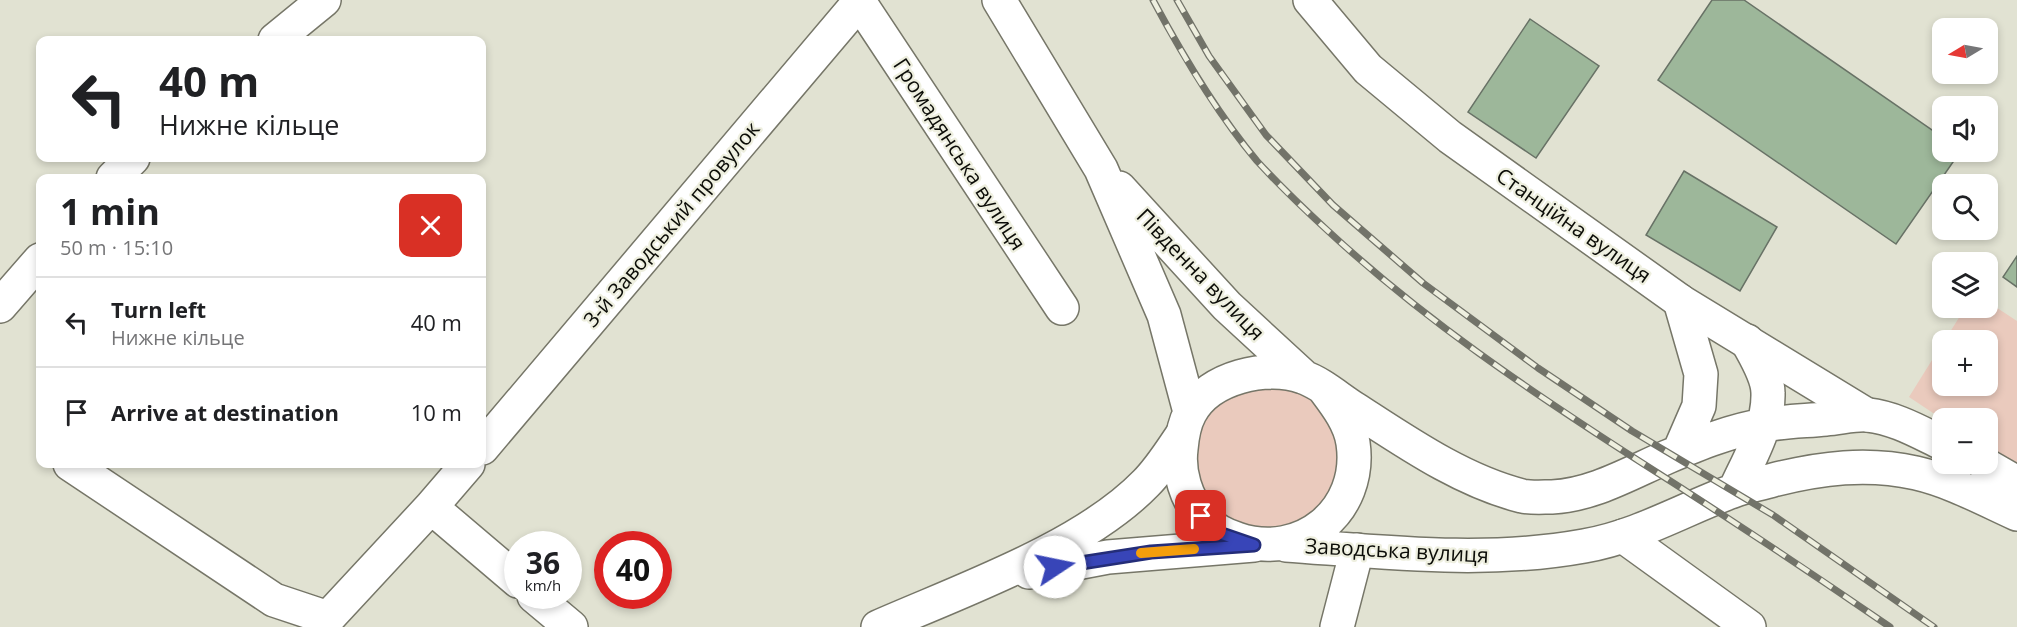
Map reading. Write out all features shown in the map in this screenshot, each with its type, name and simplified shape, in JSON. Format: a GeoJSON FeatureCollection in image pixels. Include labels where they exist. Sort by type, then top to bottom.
{"type":"FeatureCollection","features":[{"type":"Feature","properties":{"kind":"street"},"geometry":{"type":"LineString","coordinates":[[280,36],[324,0]]}},
{"type":"Feature","properties":{"kind":"street","name":"Громадянська вулиця"},"geometry":{"type":"LineString","coordinates":[[860,0],[1062,308]]}},
{"type":"Feature","properties":{"kind":"street","name":"3-й Заводський провулок"},"geometry":{"type":"LineString","coordinates":[[486,443],[860,0]]}},
{"type":"Feature","properties":{"kind":"street","name":"Південна вулиця"},"geometry":{"type":"LineString","coordinates":[[999,0],[1101,169],[1164,315],[1186,424]]}},
{"type":"Feature","properties":{"kind":"street","name":"Станційна вулиця"},"geometry":{"type":"LineString","coordinates":[[1310,0],[1368,69],[1450,137],[1680,300],[1867,415]]}},
{"type":"Feature","properties":{"kind":"street"},"geometry":{"type":"LineString","coordinates":[[117,174],[130,162]]}},
{"type":"Feature","properties":{"kind":"street","name":"Південна вулиця"},"geometry":{"type":"LineString","coordinates":[[1101,169],[1227,306],[1315,383]]}},
{"type":"Feature","properties":{"kind":"street"},"geometry":{"type":"LineString","coordinates":[[0,306],[36,265]]}},
{"type":"Feature","properties":{"kind":"street"},"geometry":{"type":"LineString","coordinates":[[1679,452],[1699,406],[1701,374],[1680,300]]}},
{"type":"Feature","properties":{"kind":"street"},"geometry":{"type":"LineString","coordinates":[[1735,490],[1764,425],[1768,391],[1760,367],[1747,341]]}},
{"type":"Feature","properties":{"kind":"street"},"geometry":{"type":"LineString","coordinates":[[1315,383],[1344,415],[1353,442],[1354,470],[1346,496],[1330,519],[1308,536],[1266,545],[1222,534],[1201,516],[1186,491],[1179,461],[1186,424],[1205,396],[1226,381],[1250,373],[1276,371],[1315,383],[1391,433],[1455,468],[1524,496],[1555,497],[1589,491],[1679,452],[1764,425],[1867,415],[1895,421],[1932,438]]}},
{"type":"Feature","properties":{"kind":"street","name":"Заводська вулиця"},"geometry":{"type":"LineString","coordinates":[[878,627],[1055,547],[1110,514],[1147,482],[1186,424]]}},
{"type":"Feature","properties":{"kind":"street","name":"Заводська вулиця"},"geometry":{"type":"LineString","coordinates":[[978,583],[1108,557],[1266,545],[1410,555],[1508,555],[1586,546],[1623,536],[1735,490],[1817,469],[1850,466],[1917,473],[1949,483],[2017,514]]}},
{"type":"Feature","properties":{"kind":"street"},"geometry":{"type":"LineString","coordinates":[[75,468],[274,600],[328,618],[465,468]]}},
{"type":"Feature","properties":{"kind":"street"},"geometry":{"type":"LineString","coordinates":[[1998,472],[2017,483]]}},
{"type":"Feature","properties":{"kind":"street"},"geometry":{"type":"LineString","coordinates":[[431,507],[504,569]]}},
{"type":"Feature","properties":{"kind":"street"},"geometry":{"type":"LineString","coordinates":[[1623,536],[1749,627]]}},
{"type":"Feature","properties":{"kind":"street"},"geometry":{"type":"LineString","coordinates":[[1337,627],[1357,550]]}},
{"type":"Feature","properties":{"kind":"street"},"geometry":{"type":"LineString","coordinates":[[550,609],[571,627]]}},
{"type":"Feature","properties":{"kind":"shaded area"},"geometry":{"type":"Polygon","coordinates":[[[1998,309],[2017,321],[2017,483],[1998,471],[1998,408],[1932,408],[1932,412],[1909,397],[1932,360],[1932,396],[1998,396],[1998,330],[1951,330],[1959,318],[1998,318],[1998,309]]]}},
{"type":"Feature","properties":{"kind":"shaded area"},"geometry":{"type":"Polygon","coordinates":[[[1304,377],[1353,442],[1308,536],[1201,517],[1182,435],[1205,396],[1304,377]]]}},
{"type":"Feature","properties":{"kind":"building"},"geometry":{"type":"Polygon","coordinates":[[[1712,0],[1744,0],[1932,130],[1932,162],[1953,162],[1945,174],[1932,174],[1932,192],[1896,244],[1658,80],[1712,0]]]}},
{"type":"Feature","properties":{"kind":"building"},"geometry":{"type":"Polygon","coordinates":[[[1530,19],[1599,66],[1536,158],[1468,112],[1530,19]]]}},
{"type":"Feature","properties":{"kind":"building"},"geometry":{"type":"Polygon","coordinates":[[[1684,171],[1777,227],[1740,291],[1646,235],[1684,171]]]}},
{"type":"Feature","properties":{"kind":"building"},"geometry":{"type":"Polygon","coordinates":[[[2017,256],[2017,287],[2003,277],[2017,256]]]}},
{"type":"Feature","properties":{"kind":"railway"},"geometry":{"type":"LineString","coordinates":[[1153,0],[1201,83],[1257,161],[1282,188],[1363,263],[1439,324],[1518,381],[1890,627]]}},
{"type":"Feature","properties":{"kind":"railway"},"geometry":{"type":"LineString","coordinates":[[1177,0],[1209,56],[1266,135],[1333,205],[1423,283],[1538,368],[1632,431],[1773,515],[1934,627]]}},
{"type":"Feature","properties":{"kind":"slow traffic"},"geometry":{"type":"LineString","coordinates":[[1141,553],[1194,549]]}},
{"type":"Feature","properties":{"kind":"route"},"geometry":{"type":"LineString","coordinates":[[1055,567],[1151,552],[1254,545],[1222,534],[1201,516]]}}]}
